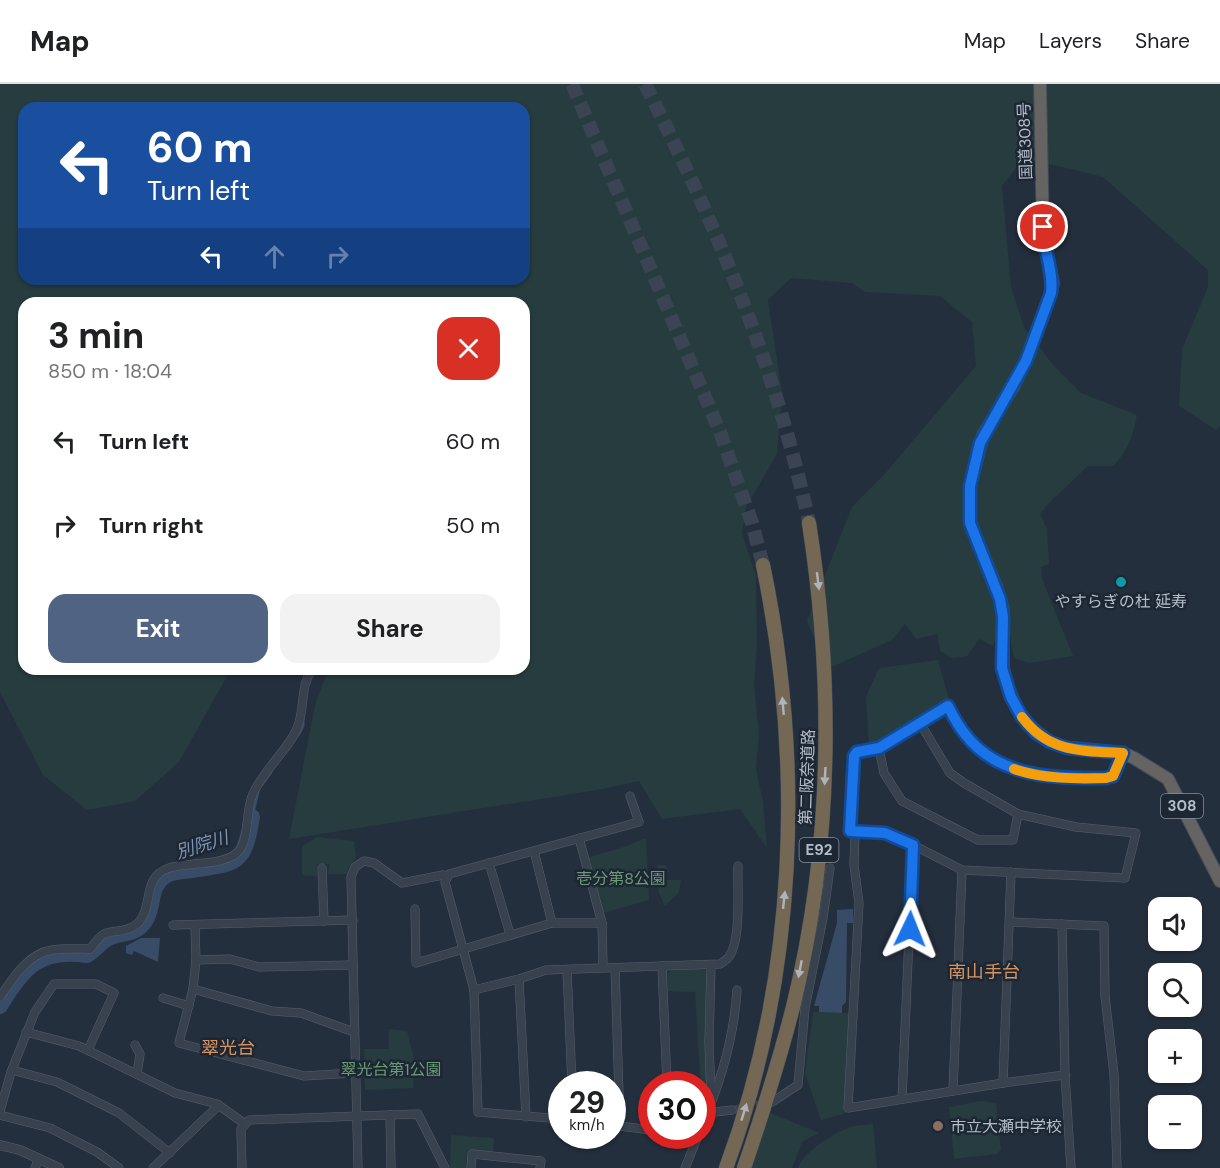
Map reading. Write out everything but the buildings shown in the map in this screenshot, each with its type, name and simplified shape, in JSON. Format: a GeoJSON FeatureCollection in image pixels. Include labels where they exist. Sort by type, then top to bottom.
{"type":"FeatureCollection","features":[{"type":"Feature","properties":{"kind":"highway","name":"国道308号"},"geometry":{"type":"LineString","coordinates":[[1040,84],[1043,236],[1053,283],[1026,361],[1013,387],[983,435],[970,486],[969,511],[973,534],[1000,599],[1003,617],[1002,668],[1011,697],[1022,717],[1036,733],[1058,745],[1085,751],[1123,753],[1168,779],[1220,881]]}},
{"type":"Feature","properties":{"kind":"highway","name":"第二阪奈道路"},"geometry":{"type":"LineString","coordinates":[[744,1168],[776,1073],[793,1005],[810,916],[822,831],[826,759],[824,640],[809,524]]}},
{"type":"Feature","properties":{"kind":"highway","name":"第二阪奈道路"},"geometry":{"type":"LineString","coordinates":[[726,1168],[751,1088],[766,1022],[785,893],[788,756],[780,669],[763,565]]}},
{"type":"Feature","properties":{"kind":"street"},"geometry":{"type":"LineString","coordinates":[[0,997],[18,971],[39,954],[52,950],[90,949],[104,934],[120,932],[133,927],[140,921],[145,911],[149,889],[154,880],[168,868],[219,860],[238,852],[242,845],[252,795],[263,774],[298,726],[302,692],[308,675]]}},
{"type":"Feature","properties":{"kind":"street"},"geometry":{"type":"LineString","coordinates":[[920,723],[950,773],[1018,814],[1076,827],[1136,832],[1125,878],[962,870],[885,833],[850,831],[854,756],[860,751],[879,748],[920,723],[948,706],[965,735],[985,753],[996,761],[1028,774],[1106,778],[1113,776],[1123,753]]}},
{"type":"Feature","properties":{"kind":"street"},"geometry":{"type":"LineString","coordinates":[[879,748],[884,774],[902,801],[978,840],[1013,840],[1018,814]]}},
{"type":"Feature","properties":{"kind":"street"},"geometry":{"type":"LineString","coordinates":[[548,1118],[478,1112],[474,990],[445,882],[449,874],[639,822],[630,796]]}},
{"type":"Feature","properties":{"kind":"street"},"geometry":{"type":"LineString","coordinates":[[855,831],[854,865],[858,903],[848,1108],[1003,1083],[1065,1076]]}},
{"type":"Feature","properties":{"kind":"street"},"geometry":{"type":"LineString","coordinates":[[579,838],[602,923],[603,967]]}},
{"type":"Feature","properties":{"kind":"street"},"geometry":{"type":"LineString","coordinates":[[902,1099],[913,845]]}},
{"type":"Feature","properties":{"kind":"street"},"geometry":{"type":"LineString","coordinates":[[534,851],[552,923]]}},
{"type":"Feature","properties":{"kind":"street"},"geometry":{"type":"LineString","coordinates":[[358,1168],[351,877],[355,867],[364,861],[374,863],[402,883],[443,875],[447,878]]}},
{"type":"Feature","properties":{"kind":"street"},"geometry":{"type":"LineString","coordinates":[[489,863],[510,934]]}},
{"type":"Feature","properties":{"kind":"street"},"geometry":{"type":"LineString","coordinates":[[474,990],[519,980],[546,970],[720,964],[728,958],[733,948],[736,932],[738,866]]}},
{"type":"Feature","properties":{"kind":"street"},"geometry":{"type":"LineString","coordinates":[[322,868],[324,921]]}},
{"type":"Feature","properties":{"kind":"street"},"geometry":{"type":"LineString","coordinates":[[772,1102],[798,1085],[805,1008],[823,918],[830,868]]}},
{"type":"Feature","properties":{"kind":"street"},"geometry":{"type":"LineString","coordinates":[[953,1091],[962,870]]}},
{"type":"Feature","properties":{"kind":"street"},"geometry":{"type":"LineString","coordinates":[[1003,1083],[1011,872]]}},
{"type":"Feature","properties":{"kind":"street"},"geometry":{"type":"LineString","coordinates":[[415,909],[416,963],[552,923],[602,923]]}},
{"type":"Feature","properties":{"kind":"street"},"geometry":{"type":"LineString","coordinates":[[173,925],[352,920]]}},
{"type":"Feature","properties":{"kind":"street"},"geometry":{"type":"LineString","coordinates":[[1010,922],[1104,926],[1105,996],[1114,1074],[1117,1168]]}},
{"type":"Feature","properties":{"kind":"street"},"geometry":{"type":"LineString","coordinates":[[1062,924],[1065,1076],[1071,1168]]}},
{"type":"Feature","properties":{"kind":"street"},"geometry":{"type":"LineString","coordinates":[[195,925],[196,960],[193,989],[179,1042],[304,1076],[354,1073]]}},
{"type":"Feature","properties":{"kind":"street"},"geometry":{"type":"LineString","coordinates":[[196,960],[230,959],[259,967],[353,965]]}},
{"type":"Feature","properties":{"kind":"street"},"geometry":{"type":"LineString","coordinates":[[710,1071],[711,965]]}},
{"type":"Feature","properties":{"kind":"street"},"geometry":{"type":"LineString","coordinates":[[662,966],[666,1071]]}},
{"type":"Feature","properties":{"kind":"street"},"geometry":{"type":"LineString","coordinates":[[615,968],[616,1071]]}},
{"type":"Feature","properties":{"kind":"street"},"geometry":{"type":"LineString","coordinates":[[567,970],[571,1071]]}},
{"type":"Feature","properties":{"kind":"street"},"geometry":{"type":"LineString","coordinates":[[519,980],[526,1117]]}},
{"type":"Feature","properties":{"kind":"street"},"geometry":{"type":"LineString","coordinates":[[88,1050],[114,993],[96,984],[54,984],[34,1012],[12,1070],[0,1113],[50,1128],[97,1152],[119,1168]]}},
{"type":"Feature","properties":{"kind":"street"},"geometry":{"type":"LineString","coordinates":[[193,989],[272,1011],[301,1013],[354,1032]]}},
{"type":"Feature","properties":{"kind":"street"},"geometry":{"type":"LineString","coordinates":[[716,1090],[732,1033],[737,990]]}},
{"type":"Feature","properties":{"kind":"street"},"geometry":{"type":"LineString","coordinates":[[163,999],[189,1006]]}},
{"type":"Feature","properties":{"kind":"street"},"geometry":{"type":"LineString","coordinates":[[26,1032],[88,1050],[176,1093],[219,1105],[245,1124]]}},
{"type":"Feature","properties":{"kind":"street"},"geometry":{"type":"LineString","coordinates":[[135,1045],[140,1054],[137,1074]]}},
{"type":"Feature","properties":{"kind":"street"},"geometry":{"type":"LineString","coordinates":[[12,1070],[57,1082],[119,1113],[170,1153]]}},
{"type":"Feature","properties":{"kind":"street"},"geometry":{"type":"LineString","coordinates":[[153,1168],[219,1105]]}},
{"type":"Feature","properties":{"kind":"street"},"geometry":{"type":"LineString","coordinates":[[716,1112],[732,1110]]}},
{"type":"Feature","properties":{"kind":"street"},"geometry":{"type":"LineString","coordinates":[[242,1168],[241,1129],[249,1120],[418,1114],[445,1168]]}},
{"type":"Feature","properties":{"kind":"street"},"geometry":{"type":"LineString","coordinates":[[390,1115],[391,1168]]}},
{"type":"Feature","properties":{"kind":"street"},"geometry":{"type":"LineString","coordinates":[[0,1145],[20,1150],[59,1168]]}},
{"type":"Feature","properties":{"kind":"street"},"geometry":{"type":"LineString","coordinates":[[685,1168],[693,1149]]}},
{"type":"Feature","properties":{"kind":"street"},"geometry":{"type":"LineString","coordinates":[[471,1168],[471,1154],[542,1161],[540,1168]]}},
{"type":"Feature","properties":{"kind":"street"},"geometry":{"type":"LineString","coordinates":[[35,1168],[39,1158]]}},
{"type":"Feature","properties":{"kind":"green space"},"geometry":{"type":"Polygon","coordinates":[[[0,84],[1220,84],[1220,426],[1216,430],[1179,406],[1182,349],[1208,287],[1208,270],[1103,177],[1050,164],[1019,164],[1002,186],[1011,287],[1024,327],[1054,366],[1081,393],[1137,415],[1129,443],[1123,455],[1113,466],[1088,466],[1040,514],[1047,529],[1049,564],[1041,567],[1042,579],[1073,656],[1029,663],[1014,658],[1006,615],[1001,617],[993,646],[979,639],[967,656],[953,658],[940,651],[937,634],[916,639],[905,624],[892,640],[827,669],[807,621],[852,507],[883,476],[976,366],[972,322],[940,296],[865,292],[852,283],[791,278],[768,300],[782,393],[777,454],[746,507],[742,533],[756,576],[757,645],[754,683],[759,734],[756,769],[763,802],[767,848],[740,809],[662,819],[639,781],[597,790],[289,839],[315,705],[326,675],[530,675],[530,297],[18,297],[18,675],[228,675],[179,762],[135,801],[87,810],[43,775],[0,692],[0,84]]]}},
{"type":"Feature","properties":{"kind":"green space"},"geometry":{"type":"Polygon","coordinates":[[[938,660],[949,700],[869,747],[866,697],[879,668],[938,660]]]}},
{"type":"Feature","properties":{"kind":"green space"},"geometry":{"type":"Polygon","coordinates":[[[317,837],[354,841],[356,858],[347,874],[328,874],[329,864],[317,864],[317,876],[302,875],[302,846],[317,837]]]}},
{"type":"Feature","properties":{"kind":"green space","name":"壱分第8公園"},"geometry":{"type":"Polygon","coordinates":[[[646,838],[649,900],[603,913],[589,857],[646,838]]]}},
{"type":"Feature","properties":{"kind":"green space"},"geometry":{"type":"Polygon","coordinates":[[[657,865],[666,865],[666,880],[681,880],[679,892],[665,906],[659,893],[657,865]]]}},
{"type":"Feature","properties":{"kind":"green space"},"geometry":{"type":"Polygon","coordinates":[[[702,968],[706,971],[706,1071],[700,1071],[695,992],[668,991],[667,974],[672,969],[702,968]]]}},
{"type":"Feature","properties":{"kind":"green space"},"geometry":{"type":"Polygon","coordinates":[[[813,1012],[850,1013],[846,1113],[821,1120],[805,1073],[813,1012]]]}},
{"type":"Feature","properties":{"kind":"green space","name":"翠光台第1公園"},"geometry":{"type":"Polygon","coordinates":[[[389,1029],[407,1031],[415,1062],[413,1088],[365,1090],[364,1049],[389,1049],[389,1029]]]}},
{"type":"Feature","properties":{"kind":"green space"},"geometry":{"type":"Polygon","coordinates":[[[981,1101],[996,1103],[1001,1150],[996,1154],[954,1159],[949,1107],[981,1101]]]}},
{"type":"Feature","properties":{"kind":"green space"},"geometry":{"type":"Polygon","coordinates":[[[768,1112],[819,1133],[802,1142],[792,1168],[750,1168],[768,1112]]]}},
{"type":"Feature","properties":{"kind":"green space"},"geometry":{"type":"Polygon","coordinates":[[[873,1124],[877,1168],[798,1168],[814,1148],[830,1137],[854,1126],[873,1124]]]}},
{"type":"Feature","properties":{"kind":"green space"},"geometry":{"type":"Polygon","coordinates":[[[451,1135],[494,1138],[493,1152],[468,1150],[466,1168],[450,1168],[451,1135]]]}},
{"type":"Feature","properties":{"kind":"water"},"geometry":{"type":"Polygon","coordinates":[[[853,909],[853,923],[847,923],[846,1002],[842,1006],[842,1013],[819,1012],[819,1006],[814,1006],[837,923],[837,910],[853,909]]]}},
{"type":"Feature","properties":{"kind":"water"},"geometry":{"type":"Polygon","coordinates":[[[141,938],[160,938],[158,962],[134,951],[132,955],[126,953],[126,946],[141,938]]]}},
{"type":"Feature","properties":{"kind":"waterway","name":"別院川"},"geometry":{"type":"LineString","coordinates":[[298,735],[303,726],[303,719]]}},
{"type":"Feature","properties":{"kind":"waterway","name":"別院川"},"geometry":{"type":"LineString","coordinates":[[262,784],[271,772]]}},
{"type":"Feature","properties":{"kind":"waterway","name":"別院川"},"geometry":{"type":"LineString","coordinates":[[252,817],[258,792]]}},
{"type":"Feature","properties":{"kind":"waterway","name":"別院川"},"geometry":{"type":"LineString","coordinates":[[0,1006],[8,992],[34,963],[57,955],[87,955],[110,937],[131,932],[141,926],[150,910],[156,886],[165,876],[171,873],[219,866],[236,859],[246,845],[252,817]]}},
{"type":"Feature","properties":{"kind":"tunnel"},"geometry":{"type":"LineString","coordinates":[[572,84],[720,432],[752,523],[763,565]]}},
{"type":"Feature","properties":{"kind":"tunnel"},"geometry":{"type":"LineString","coordinates":[[645,84],[696,190],[742,298],[780,409],[809,523]]}},
{"type":"Feature","properties":{"kind":"tunnel"},"geometry":{"type":"LineString","coordinates":[[732,1110],[767,1103]]}},
{"type":"Feature","properties":{"kind":"slow traffic"},"geometry":{"type":"LineString","coordinates":[[1014,769],[1028,774],[1057,777],[1106,778],[1113,776],[1123,753],[1085,751],[1050,742],[1036,733],[1022,717]]}},
{"type":"Feature","properties":{"kind":"place","name":"やすらぎの杜 延寿"},"geometry":{"type":"Point","coordinates":[1121,582]}},
{"type":"Feature","properties":{"kind":"place","name":"市立大瀬中学校"},"geometry":{"type":"Point","coordinates":[938,1126]}},
{"type":"Feature","properties":{"kind":"district","name":"南山手台"},"geometry":{"type":"Point","coordinates":[984,972]}},
{"type":"Feature","properties":{"kind":"district","name":"翠光台"},"geometry":{"type":"Point","coordinates":[228,1048]}},
{"type":"Feature","properties":{"kind":"route"},"geometry":{"type":"LineString","coordinates":[[910,929],[913,845],[885,833],[850,831],[854,756],[857,752],[879,748],[948,706],[965,735],[974,744],[996,761],[1028,774],[1106,778],[1113,776],[1123,753],[1085,751],[1050,742],[1036,733],[1022,717],[1011,697],[1002,668],[1003,617],[1000,599],[970,523],[970,486],[980,443],[1026,361],[1051,293],[1053,283],[1043,227]]}}]}
